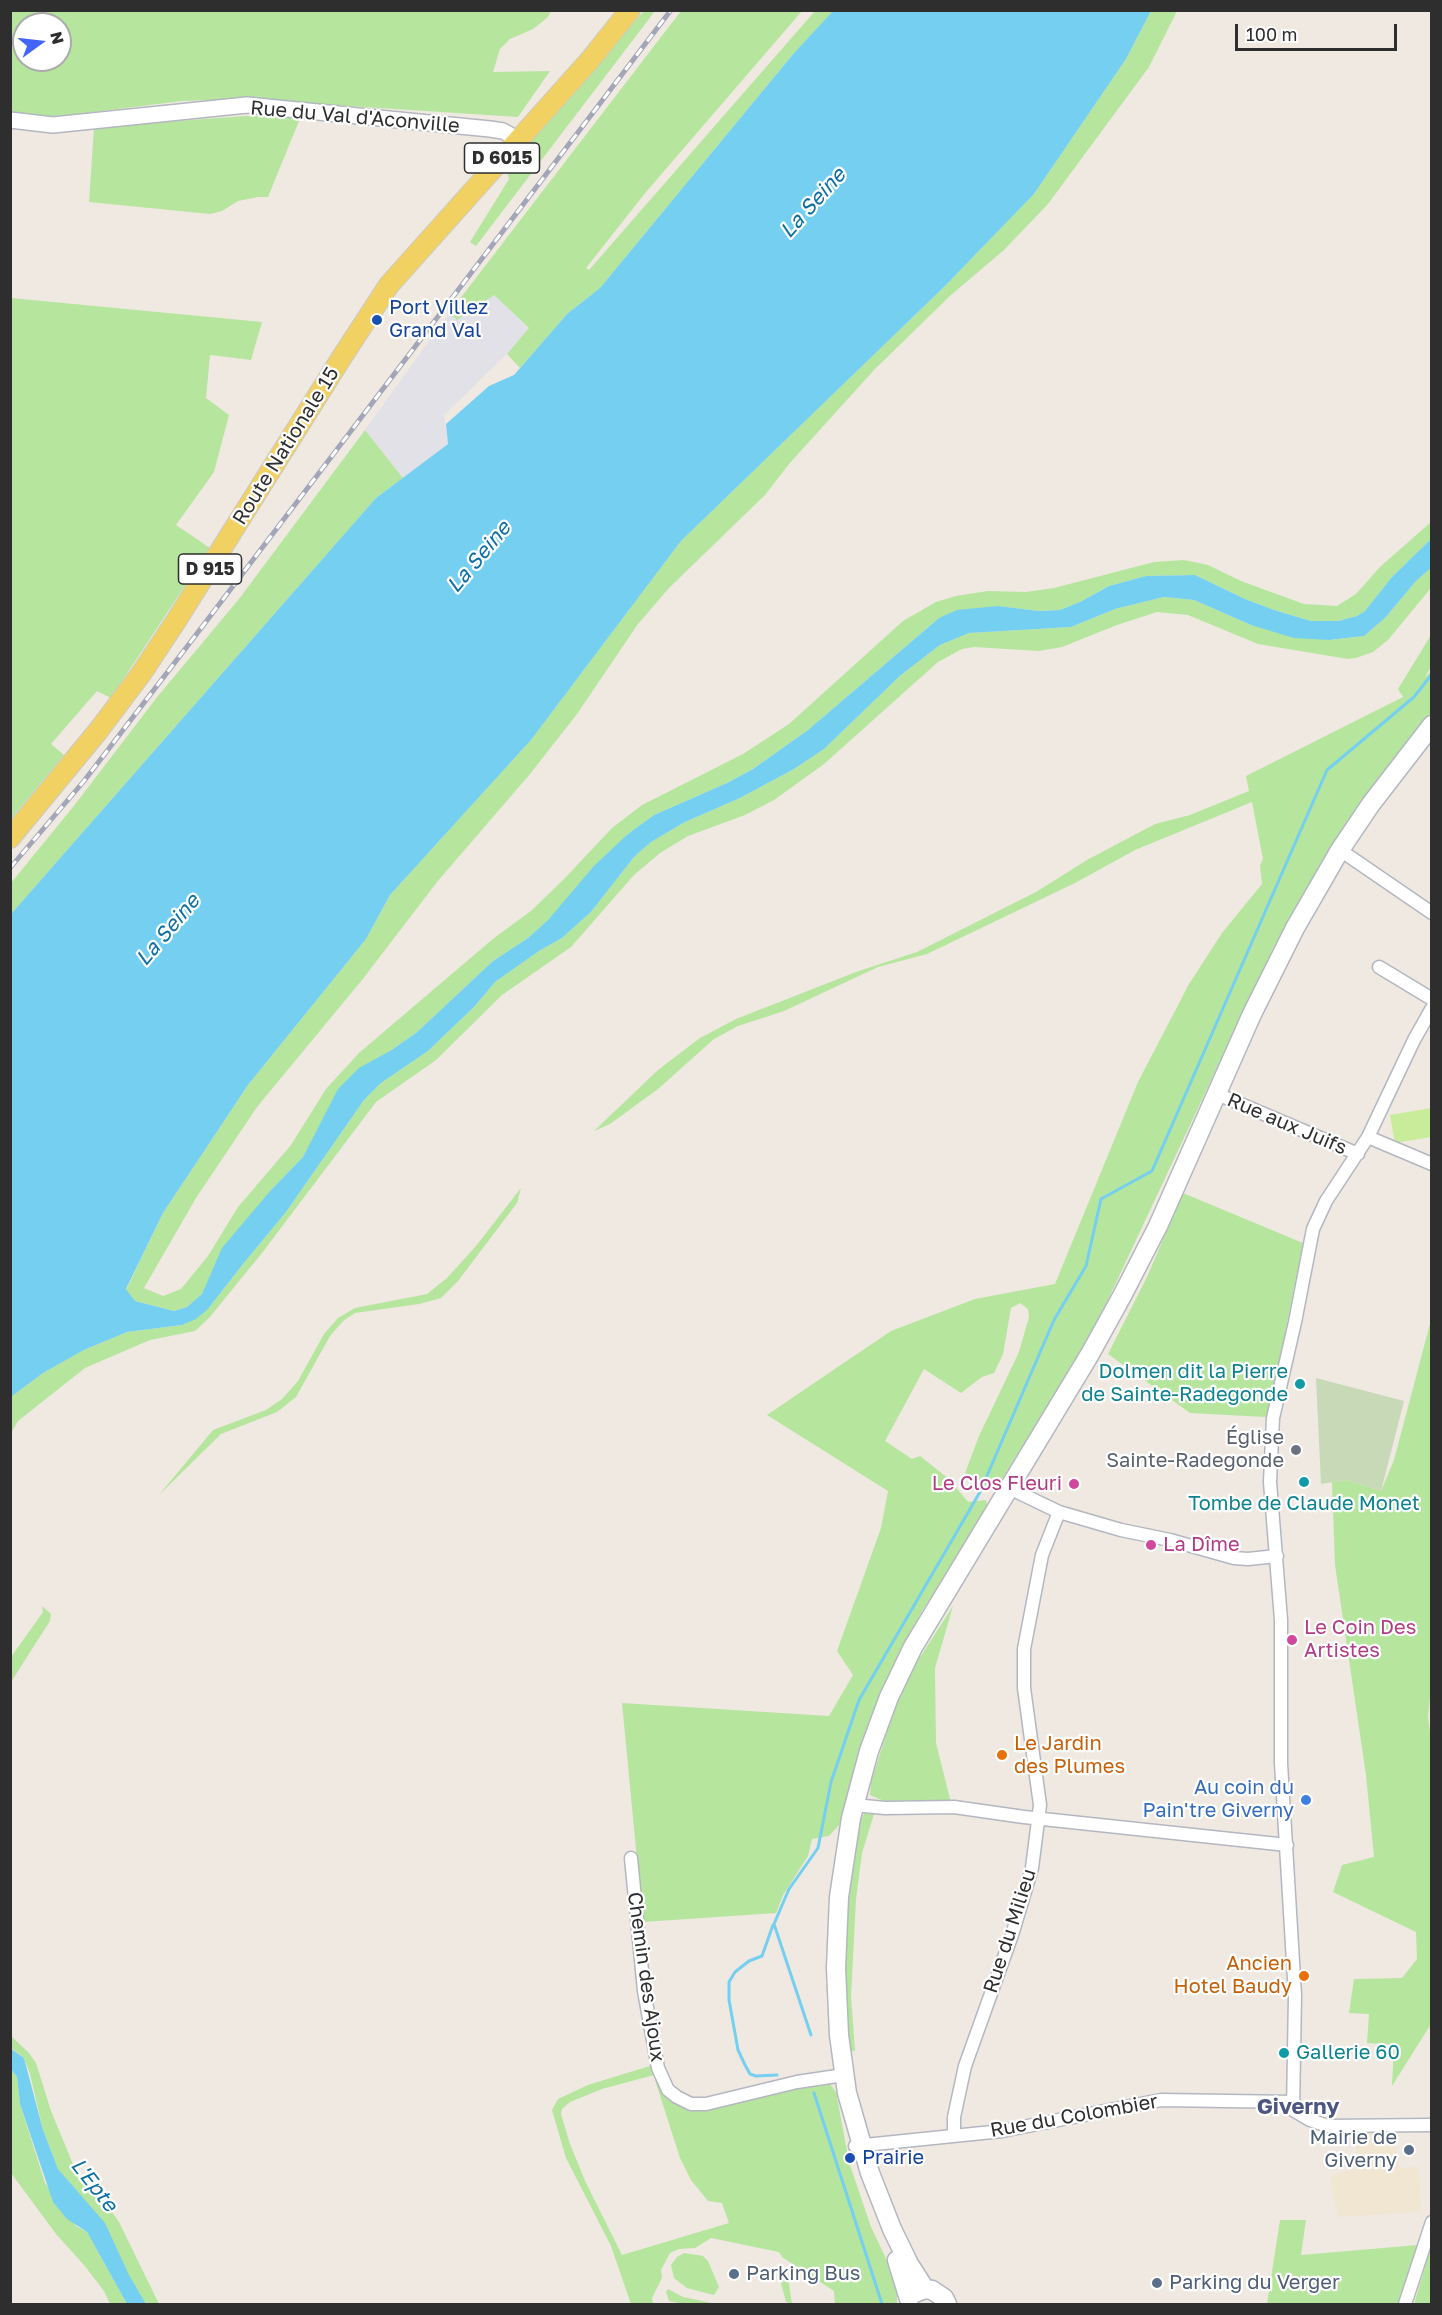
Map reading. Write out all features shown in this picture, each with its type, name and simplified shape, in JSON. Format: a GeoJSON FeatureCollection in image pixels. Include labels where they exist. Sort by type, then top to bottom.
{"type":"FeatureCollection","features":[{"type":"Feature","properties":{"kind":"main road","name":"D 6015"},"geometry":{"type":"LineString","coordinates":[[389,285],[602,46],[630,10]]}},
{"type":"Feature","properties":{"kind":"main road","name":"Route Nationale 15"},"geometry":{"type":"LineString","coordinates":[[10,838],[98,730],[153,657],[389,285]]}},
{"type":"Feature","properties":{"kind":"main road"},"geometry":{"type":"LineString","coordinates":[[908,2302],[902,2271],[866,2190],[845,2084],[837,2011],[837,1928],[843,1865],[854,1805],[879,1723],[913,1647],[1090,1354],[1122,1296],[1158,1226],[1274,969],[1340,850],[1371,804],[1431,725]]}},
{"type":"Feature","properties":{"kind":"main road"},"geometry":{"type":"LineString","coordinates":[[858,2146],[892,2229],[909,2264],[925,2289]]}},
{"type":"Feature","properties":{"kind":"main road"},"geometry":{"type":"LineString","coordinates":[[908,2302],[916,2292],[925,2289],[939,2293],[947,2304]]}},
{"type":"Feature","properties":{"kind":"street","name":"Rue du Val d'Aconville"},"geometry":{"type":"LineString","coordinates":[[10,120],[53,125],[247,105],[490,129],[503,131],[519,140]]}},
{"type":"Feature","properties":{"kind":"street"},"geometry":{"type":"LineString","coordinates":[[1340,850],[1431,913]]}},
{"type":"Feature","properties":{"kind":"street"},"geometry":{"type":"LineString","coordinates":[[1379,968],[1431,999]]}},
{"type":"Feature","properties":{"kind":"street"},"geometry":{"type":"LineString","coordinates":[[1431,1008],[1427,1026],[1368,1137],[1326,1201],[1313,1229],[1273,1418],[1270,1482],[1281,1620],[1281,1763],[1294,1995],[1293,2110],[1319,2125],[1431,2125]]}},
{"type":"Feature","properties":{"kind":"street","name":"Rue aux Juifs"},"geometry":{"type":"LineString","coordinates":[[1217,1094],[1358,1154]]}},
{"type":"Feature","properties":{"kind":"street"},"geometry":{"type":"LineString","coordinates":[[1368,1137],[1431,1164]]}},
{"type":"Feature","properties":{"kind":"street"},"geometry":{"type":"LineString","coordinates":[[1009,1488],[1059,1512],[1121,1530],[1170,1540],[1234,1558],[1277,1556]]}},
{"type":"Feature","properties":{"kind":"street","name":"Rue du Milieu"},"geometry":{"type":"LineString","coordinates":[[954,2135],[954,2117],[965,2066],[1023,1901],[1032,1868],[1039,1818],[1039,1794],[1024,1688],[1024,1649],[1042,1555],[1059,1512]]}},
{"type":"Feature","properties":{"kind":"street"},"geometry":{"type":"LineString","coordinates":[[854,1805],[885,1808],[954,1807],[1287,1845]]}},
{"type":"Feature","properties":{"kind":"street","name":"Chemin des Ajoux"},"geometry":{"type":"LineString","coordinates":[[631,1858],[644,1990],[658,2068],[668,2090],[691,2104],[706,2104],[797,2082],[845,2084]]}},
{"type":"Feature","properties":{"kind":"street","name":"Rue du Colombier"},"geometry":{"type":"LineString","coordinates":[[858,2146],[1002,2131],[1161,2100],[1294,2102]]}},
{"type":"Feature","properties":{"kind":"street"},"geometry":{"type":"LineString","coordinates":[[1405,2304],[1431,2222]]}},
{"type":"Feature","properties":{"kind":"shaded area"},"geometry":{"type":"Polygon","coordinates":[[[494,294],[529,329],[507,354],[444,415],[448,444],[403,478],[365,430],[449,313],[457,319],[494,294]]]}},
{"type":"Feature","properties":{"kind":"shaded area"},"geometry":{"type":"Polygon","coordinates":[[[1394,2131],[1399,2168],[1419,2167],[1421,2212],[1338,2217],[1330,2176],[1358,2168],[1354,2133],[1394,2131]]]}},
{"type":"Feature","properties":{"kind":"green space"},"geometry":{"type":"Polygon","coordinates":[[[11,11],[551,11],[548,17],[533,29],[510,39],[500,49],[493,72],[550,71],[518,117],[242,99],[182,101],[53,117],[11,113],[11,11]]]}},
{"type":"Feature","properties":{"kind":"green space"},"geometry":{"type":"Polygon","coordinates":[[[644,11],[655,11],[476,246],[470,242],[509,179],[506,167],[644,11]]]}},
{"type":"Feature","properties":{"kind":"green space"},"geometry":{"type":"Polygon","coordinates":[[[681,11],[802,11],[646,192],[586,268],[589,270],[815,11],[834,11],[794,53],[600,288],[567,314],[520,368],[507,354],[529,328],[494,295],[457,320],[449,313],[681,11]]]}},
{"type":"Feature","properties":{"kind":"green space"},"geometry":{"type":"Polygon","coordinates":[[[1151,11],[1177,11],[1149,67],[1048,204],[1004,250],[951,295],[874,370],[789,464],[765,495],[669,588],[638,624],[577,714],[530,774],[437,882],[362,980],[257,1107],[196,1198],[144,1288],[163,1296],[181,1289],[208,1256],[238,1207],[291,1145],[326,1089],[359,1053],[494,938],[531,911],[612,828],[642,805],[743,754],[789,724],[903,621],[936,602],[956,596],[988,591],[1026,592],[1054,588],[1154,562],[1184,560],[1208,565],[1241,581],[1304,604],[1337,606],[1356,594],[1380,567],[1431,522],[1431,539],[1391,578],[1365,611],[1357,616],[1338,621],[1311,621],[1274,610],[1195,575],[1146,576],[1109,586],[1060,610],[1039,611],[998,606],[939,618],[808,730],[753,769],[654,815],[628,834],[548,920],[528,938],[493,961],[416,1033],[390,1051],[319,1128],[303,1157],[271,1190],[248,1219],[202,1294],[187,1307],[174,1311],[135,1301],[126,1290],[163,1213],[248,1085],[366,939],[390,895],[531,740],[681,541],[945,286],[1034,194],[1126,59],[1151,11]]]}},
{"type":"Feature","properties":{"kind":"green space"},"geometry":{"type":"Polygon","coordinates":[[[246,116],[301,116],[268,197],[238,201],[222,211],[210,214],[89,202],[94,127],[246,116]]]}},
{"type":"Feature","properties":{"kind":"green space"},"geometry":{"type":"Polygon","coordinates":[[[11,298],[262,322],[251,360],[210,355],[206,398],[229,415],[214,472],[176,525],[210,548],[111,698],[97,691],[51,744],[64,755],[11,819],[11,298]]]}},
{"type":"Feature","properties":{"kind":"green space"},"geometry":{"type":"Polygon","coordinates":[[[365,430],[403,478],[376,498],[11,914],[11,883],[158,696],[239,599],[365,430]]]}},
{"type":"Feature","properties":{"kind":"green space"},"geometry":{"type":"Polygon","coordinates":[[[1431,568],[1431,588],[1388,640],[1373,652],[1356,658],[1348,659],[1258,644],[1188,615],[1157,612],[1062,647],[1039,651],[974,647],[962,649],[938,662],[824,764],[774,800],[745,815],[688,836],[660,853],[634,875],[571,947],[502,995],[436,1060],[376,1102],[262,1253],[209,1318],[195,1331],[150,1340],[85,1368],[18,1421],[11,1433],[11,1397],[43,1373],[84,1350],[127,1332],[182,1325],[208,1309],[286,1212],[364,1100],[381,1083],[428,1051],[475,1006],[495,982],[562,938],[591,912],[634,857],[651,842],[685,822],[740,798],[794,769],[824,749],[901,675],[940,645],[969,633],[1071,627],[1115,609],[1164,597],[1194,600],[1251,625],[1329,640],[1364,636],[1385,618],[1416,581],[1431,568]]]}},
{"type":"Feature","properties":{"kind":"green space"},"geometry":{"type":"Polygon","coordinates":[[[1431,635],[1431,667],[1425,677],[1431,672],[1431,720],[1322,865],[1275,944],[1091,1336],[995,1490],[982,1487],[965,1473],[979,1436],[1019,1352],[1029,1317],[1028,1309],[1020,1303],[1011,1308],[1003,1354],[994,1373],[982,1377],[961,1393],[924,1369],[885,1441],[912,1459],[920,1456],[949,1479],[968,1502],[986,1500],[988,1508],[922,1611],[889,1677],[863,1740],[840,1824],[829,1836],[812,1839],[808,1856],[783,1895],[776,1913],[643,1922],[622,1703],[829,1716],[853,1675],[837,1651],[881,1528],[888,1491],[767,1415],[891,1331],[975,1299],[1055,1284],[1138,1082],[1189,984],[1222,933],[1262,884],[1260,865],[1263,859],[1252,802],[1135,850],[1075,883],[927,954],[878,967],[784,1011],[738,1026],[714,1039],[658,1089],[610,1124],[594,1131],[658,1070],[700,1038],[736,1019],[856,972],[917,952],[1036,892],[1087,860],[1155,824],[1190,815],[1249,791],[1246,776],[1403,697],[1398,689],[1431,635]]]}},
{"type":"Feature","properties":{"kind":"green space"},"geometry":{"type":"Polygon","coordinates":[[[1431,1108],[1431,1137],[1395,1143],[1390,1115],[1431,1108]]]}},
{"type":"Feature","properties":{"kind":"green space"},"geometry":{"type":"Polygon","coordinates":[[[521,1188],[517,1203],[458,1281],[441,1298],[419,1304],[355,1313],[344,1320],[330,1336],[296,1397],[277,1412],[221,1434],[159,1495],[213,1430],[266,1410],[282,1399],[298,1381],[324,1334],[338,1318],[355,1308],[427,1294],[447,1278],[476,1246],[521,1188]]]}},
{"type":"Feature","properties":{"kind":"green space"},"geometry":{"type":"Polygon","coordinates":[[[1183,1193],[1303,1243],[1285,1333],[1288,1339],[1266,1417],[1190,1413],[1108,1354],[1147,1277],[1183,1193]]]}},
{"type":"Feature","properties":{"kind":"green space"},"geometry":{"type":"Polygon","coordinates":[[[1431,1320],[1432,1678],[1428,1717],[1432,1747],[1431,2024],[1392,2086],[1394,2045],[1367,2043],[1369,2014],[1349,2013],[1354,1979],[1402,1978],[1417,1959],[1416,1932],[1333,1892],[1342,1865],[1374,1857],[1366,1775],[1335,1565],[1332,1482],[1346,1480],[1381,1491],[1394,1460],[1431,1320]]]}},
{"type":"Feature","properties":{"kind":"green space"},"geometry":{"type":"Polygon","coordinates":[[[1316,1378],[1404,1401],[1381,1491],[1346,1480],[1321,1484],[1316,1378]]]}},
{"type":"Feature","properties":{"kind":"green space"},"geometry":{"type":"Polygon","coordinates":[[[42,1606],[51,1614],[50,1621],[11,1682],[11,1657],[43,1612],[42,1606]]]}},
{"type":"Feature","properties":{"kind":"green space"},"geometry":{"type":"Polygon","coordinates":[[[953,1606],[935,1668],[936,1743],[951,1803],[884,1801],[870,1795],[871,1782],[893,1713],[915,1665],[953,1606]]]}},
{"type":"Feature","properties":{"kind":"green space"},"geometry":{"type":"Polygon","coordinates":[[[875,1811],[862,1853],[856,1899],[851,1996],[855,2051],[845,2050],[842,1999],[846,1902],[860,1819],[866,1812],[875,1811]]]}},
{"type":"Feature","properties":{"kind":"green space"},"geometry":{"type":"Polygon","coordinates":[[[10,2035],[36,2063],[51,2111],[75,2169],[119,2222],[159,2304],[146,2304],[78,2194],[58,2169],[43,2130],[30,2074],[24,2058],[11,2048],[10,2035]]]}},
{"type":"Feature","properties":{"kind":"green space"},"geometry":{"type":"Polygon","coordinates":[[[653,2065],[654,2075],[602,2089],[570,2102],[562,2109],[561,2114],[586,2183],[622,2255],[729,2223],[722,2203],[708,2201],[691,2180],[680,2158],[655,2080],[660,2079],[686,2106],[830,2084],[836,2092],[849,2162],[871,2227],[897,2287],[897,2304],[835,2304],[834,2291],[782,2257],[779,2252],[711,2238],[695,2248],[679,2249],[670,2253],[661,2270],[662,2278],[652,2298],[653,2304],[631,2304],[611,2246],[566,2158],[552,2110],[558,2099],[588,2085],[653,2065]]]}},
{"type":"Feature","properties":{"kind":"green space"},"geometry":{"type":"Polygon","coordinates":[[[11,2069],[17,2077],[20,2104],[45,2183],[76,2226],[87,2232],[127,2304],[110,2304],[104,2291],[56,2234],[11,2173],[11,2069]]]}},
{"type":"Feature","properties":{"kind":"green space"},"geometry":{"type":"Polygon","coordinates":[[[1280,2220],[1306,2220],[1301,2255],[1418,2245],[1399,2304],[1267,2304],[1280,2220]]]}},
{"type":"Feature","properties":{"kind":"green space"},"geometry":{"type":"Polygon","coordinates":[[[1431,2247],[1431,2304],[1414,2304],[1431,2247]]]}},
{"type":"Feature","properties":{"kind":"green space"},"geometry":{"type":"Polygon","coordinates":[[[684,2253],[703,2256],[708,2261],[719,2287],[714,2295],[687,2288],[674,2278],[671,2265],[677,2257],[684,2253]]]}},
{"type":"Feature","properties":{"kind":"green space"},"geometry":{"type":"Polygon","coordinates":[[[778,2272],[788,2278],[792,2304],[786,2302],[778,2272]]]}},
{"type":"Feature","properties":{"kind":"green space"},"geometry":{"type":"Polygon","coordinates":[[[668,2289],[683,2297],[717,2304],[684,2304],[669,2301],[666,2292],[668,2289]]]}},
{"type":"Feature","properties":{"kind":"water","name":"La Seine"},"geometry":{"type":"Polygon","coordinates":[[[834,10],[1151,11],[1126,59],[1034,194],[945,286],[681,541],[531,740],[390,895],[366,939],[248,1085],[163,1213],[126,1289],[135,1301],[174,1311],[187,1307],[202,1294],[222,1248],[271,1190],[303,1157],[338,1089],[359,1068],[416,1033],[493,961],[528,938],[548,920],[594,866],[628,834],[654,815],[753,769],[808,730],[939,618],[957,610],[998,606],[1039,611],[1060,610],[1109,586],[1146,576],[1195,575],[1274,610],[1311,621],[1338,621],[1357,616],[1365,611],[1391,578],[1431,539],[1431,568],[1416,581],[1385,618],[1364,636],[1329,640],[1294,638],[1251,625],[1194,600],[1164,597],[1115,609],[1071,627],[969,633],[940,645],[901,675],[824,749],[794,769],[740,798],[685,822],[651,842],[634,857],[591,912],[562,938],[495,982],[475,1006],[428,1051],[381,1083],[364,1100],[286,1212],[208,1309],[196,1319],[182,1325],[127,1332],[84,1350],[43,1373],[11,1397],[11,914],[376,498],[448,444],[446,424],[489,386],[514,375],[567,314],[600,288],[794,53],[834,10]]]}},
{"type":"Feature","properties":{"kind":"water"},"geometry":{"type":"Polygon","coordinates":[[[10,2048],[24,2058],[43,2130],[58,2169],[105,2223],[129,2275],[146,2304],[127,2304],[87,2232],[67,2219],[53,2202],[20,2104],[17,2077],[11,2069],[10,2048]]]}},
{"type":"Feature","properties":{"kind":"waterway"},"geometry":{"type":"LineString","coordinates":[[811,2035],[774,1924],[789,1889],[818,1848],[831,1782],[859,1700],[980,1492],[1054,1320],[1086,1266],[1101,1199],[1152,1171],[1327,770],[1414,697],[1432,674]]}},
{"type":"Feature","properties":{"kind":"waterway"},"geometry":{"type":"LineString","coordinates":[[773,1925],[762,1956],[749,1961],[735,1972],[729,1982],[729,2000],[738,2050],[750,2074],[777,2075]]}},
{"type":"Feature","properties":{"kind":"waterway"},"geometry":{"type":"LineString","coordinates":[[814,2093],[882,2304]]}},
{"type":"Feature","properties":{"kind":"railway"},"geometry":{"type":"LineString","coordinates":[[10,868],[84,781],[671,10]]}},
{"type":"Feature","properties":{"kind":"place","name":"Port Villez Grand Val"},"geometry":{"type":"Point","coordinates":[377,320]}},
{"type":"Feature","properties":{"kind":"place","name":"Dolmen dit la Pierre de Sainte-Radegonde"},"geometry":{"type":"Point","coordinates":[1300,1384]}},
{"type":"Feature","properties":{"kind":"place","name":"Église Sainte-Radegonde"},"geometry":{"type":"Point","coordinates":[1296,1450]}},
{"type":"Feature","properties":{"kind":"place","name":"Tombe de Claude Monet"},"geometry":{"type":"Point","coordinates":[1304,1482]}},
{"type":"Feature","properties":{"kind":"place","name":"Le Clos Fleuri"},"geometry":{"type":"Point","coordinates":[1074,1484]}},
{"type":"Feature","properties":{"kind":"place","name":"La Dîme"},"geometry":{"type":"Point","coordinates":[1151,1545]}},
{"type":"Feature","properties":{"kind":"place","name":"Le Coin Des Artistes"},"geometry":{"type":"Point","coordinates":[1292,1640]}},
{"type":"Feature","properties":{"kind":"place","name":"Le Jardin des Plumes"},"geometry":{"type":"Point","coordinates":[1002,1755]}},
{"type":"Feature","properties":{"kind":"place","name":"Au coin du Pain'tre Giverny"},"geometry":{"type":"Point","coordinates":[1306,1800]}},
{"type":"Feature","properties":{"kind":"place","name":"Ancien Hotel Baudy"},"geometry":{"type":"Point","coordinates":[1304,1976]}},
{"type":"Feature","properties":{"kind":"place","name":"Gallerie 60"},"geometry":{"type":"Point","coordinates":[1284,2053]}},
{"type":"Feature","properties":{"kind":"place","name":"Mairie de Giverny"},"geometry":{"type":"Point","coordinates":[1409,2150]}},
{"type":"Feature","properties":{"kind":"place","name":"Prairie"},"geometry":{"type":"Point","coordinates":[850,2158]}},
{"type":"Feature","properties":{"kind":"place","name":"Parking Bus"},"geometry":{"type":"Point","coordinates":[734,2274]}},
{"type":"Feature","properties":{"kind":"place","name":"Parking du Verger"},"geometry":{"type":"Point","coordinates":[1157,2283]}},
{"type":"Feature","properties":{"kind":"district","name":"Giverny"},"geometry":{"type":"Point","coordinates":[1298,2107]}},
{"type":"Feature","properties":{"kind":"water label","name":"L'Epte"},"geometry":{"type":"Point","coordinates":[94,2185]}}]}
